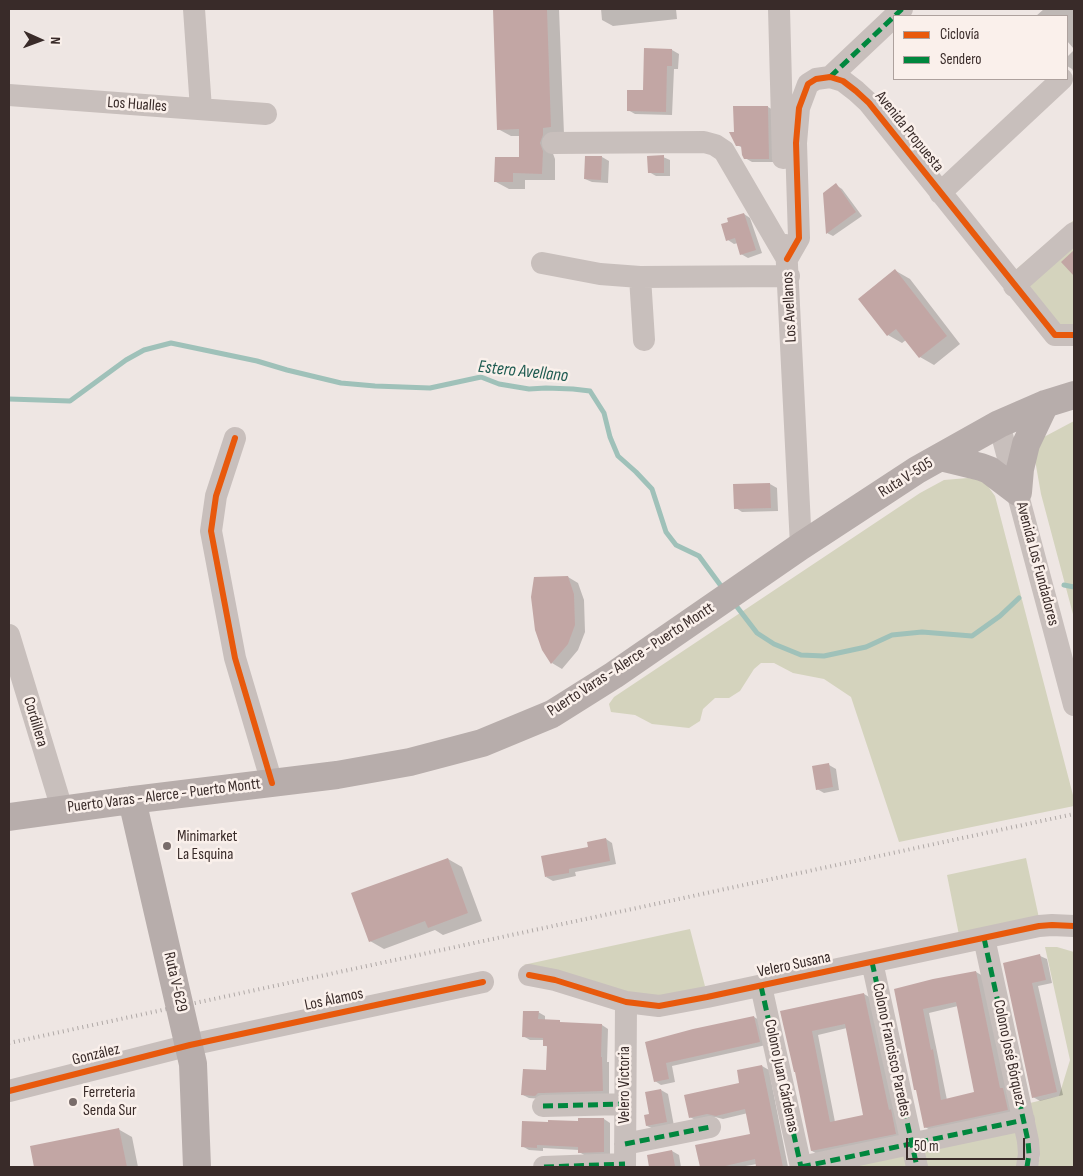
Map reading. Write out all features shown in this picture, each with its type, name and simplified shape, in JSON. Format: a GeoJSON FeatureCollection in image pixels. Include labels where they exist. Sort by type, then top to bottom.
{"type":"FeatureCollection","features":[{"type":"Feature","properties":{"kind":"main road","name":"Ruta V-505"},"geometry":{"type":"LineString","coordinates":[[748,581],[917,470],[999,424],[1045,404],[1074,395]]}},
{"type":"Feature","properties":{"kind":"main road"},"geometry":{"type":"LineString","coordinates":[[1018,492],[1020,469],[1025,450],[1045,404]]}},
{"type":"Feature","properties":{"kind":"main road"},"geometry":{"type":"LineString","coordinates":[[940,457],[989,470],[1018,492]]}},
{"type":"Feature","properties":{"kind":"main road","name":"Puerto Varas - Alerce - Puerto Montt"},"geometry":{"type":"LineString","coordinates":[[9,816],[337,775],[410,762],[482,743],[552,714],[614,675],[748,581]]}},
{"type":"Feature","properties":{"kind":"main road","name":"Ruta V-629"},"geometry":{"type":"LineString","coordinates":[[132,800],[190,1045],[195,1080],[197,1167]]}},
{"type":"Feature","properties":{"kind":"street"},"geometry":{"type":"LineString","coordinates":[[194,9],[202,109]]}},
{"type":"Feature","properties":{"kind":"street","name":"Los Avellanos"},"geometry":{"type":"LineString","coordinates":[[779,9],[784,218],[801,546]]}},
{"type":"Feature","properties":{"kind":"street"},"geometry":{"type":"LineString","coordinates":[[788,267],[799,238],[796,143],[799,108],[808,84],[816,79],[830,77],[893,18]]}},
{"type":"Feature","properties":{"kind":"street","name":"Avenida Propuesta"},"geometry":{"type":"LineString","coordinates":[[830,77],[843,81],[869,103],[1055,335],[1074,335]]}},
{"type":"Feature","properties":{"kind":"street"},"geometry":{"type":"LineString","coordinates":[[940,193],[1061,80]]}},
{"type":"Feature","properties":{"kind":"street","name":"Los Hualles"},"geometry":{"type":"LineString","coordinates":[[9,95],[266,114]]}},
{"type":"Feature","properties":{"kind":"street"},"geometry":{"type":"LineString","coordinates":[[553,143],[704,142],[715,145],[724,151],[788,267]]}},
{"type":"Feature","properties":{"kind":"street"},"geometry":{"type":"LineString","coordinates":[[1014,286],[1074,233]]}},
{"type":"Feature","properties":{"kind":"street"},"geometry":{"type":"LineString","coordinates":[[542,263],[600,274],[640,277],[788,267]]}},
{"type":"Feature","properties":{"kind":"street"},"geometry":{"type":"LineString","coordinates":[[640,277],[644,340]]}},
{"type":"Feature","properties":{"kind":"street","name":"Avenida Los Fundadores"},"geometry":{"type":"LineString","coordinates":[[999,424],[1074,705]]}},
{"type":"Feature","properties":{"kind":"street"},"geometry":{"type":"LineString","coordinates":[[235,438],[217,489],[211,531],[235,658],[272,783]]}},
{"type":"Feature","properties":{"kind":"street","name":"Cordillera"},"geometry":{"type":"LineString","coordinates":[[9,635],[62,809]]}},
{"type":"Feature","properties":{"kind":"street","name":"Velero Susana"},"geometry":{"type":"LineString","coordinates":[[529,975],[555,980],[626,1002],[659,1006],[1039,926],[1072,927]]}},
{"type":"Feature","properties":{"kind":"street","name":"Colono José Bórquez"},"geometry":{"type":"LineString","coordinates":[[984,938],[1024,1120],[1029,1154],[1027,1167]]}},
{"type":"Feature","properties":{"kind":"street","name":"Colono Francisco Paredes"},"geometry":{"type":"LineString","coordinates":[[872,962],[917,1167]]}},
{"type":"Feature","properties":{"kind":"street","name":"Los Álamos"},"geometry":{"type":"LineString","coordinates":[[190,1045],[483,982]]}},
{"type":"Feature","properties":{"kind":"street","name":"Colono Juan Cárdenas"},"geometry":{"type":"LineString","coordinates":[[761,986],[801,1167]]}},
{"type":"Feature","properties":{"kind":"street","name":"Velero Victoria"},"geometry":{"type":"LineString","coordinates":[[625,1158],[626,1002]]}},
{"type":"Feature","properties":{"kind":"street","name":"González"},"geometry":{"type":"LineString","coordinates":[[9,1091],[190,1045]]}},
{"type":"Feature","properties":{"kind":"street"},"geometry":{"type":"LineString","coordinates":[[543,1106],[625,1104]]}},
{"type":"Feature","properties":{"kind":"street"},"geometry":{"type":"LineString","coordinates":[[801,1167],[1024,1120]]}},
{"type":"Feature","properties":{"kind":"street"},"geometry":{"type":"LineString","coordinates":[[544,1167],[625,1158],[710,1127]]}},
{"type":"Feature","properties":{"kind":"green space"},"geometry":{"type":"Polygon","coordinates":[[[1074,220],[1074,330],[1062,331],[1014,271],[1074,220]]]}},
{"type":"Feature","properties":{"kind":"green space"},"geometry":{"type":"Polygon","coordinates":[[[1074,421],[1074,618],[1041,494],[1035,460],[1042,438],[1074,421]]]}},
{"type":"Feature","properties":{"kind":"green space"},"geometry":{"type":"Polygon","coordinates":[[[968,478],[979,480],[987,485],[995,496],[1074,799],[1074,806],[899,842],[851,697],[824,679],[793,673],[774,663],[761,663],[754,669],[740,691],[729,698],[715,698],[703,709],[700,721],[689,728],[652,724],[635,715],[611,712],[609,704],[614,697],[920,493],[944,480],[968,478]]]}},
{"type":"Feature","properties":{"kind":"green space"},"geometry":{"type":"Polygon","coordinates":[[[1026,858],[1039,918],[959,935],[947,875],[1026,858]]]}},
{"type":"Feature","properties":{"kind":"green space"},"geometry":{"type":"Polygon","coordinates":[[[690,929],[706,990],[646,998],[549,969],[523,965],[690,929]]]}},
{"type":"Feature","properties":{"kind":"green space"},"geometry":{"type":"Polygon","coordinates":[[[1045,947],[1057,947],[1074,952],[1074,1167],[1037,1167],[1040,1157],[1030,1103],[1059,1096],[1070,1060],[1045,947]]]}},
{"type":"Feature","properties":{"kind":"green space"},"geometry":{"type":"Polygon","coordinates":[[[1016,1128],[1021,1167],[922,1167],[919,1154],[927,1146],[1016,1128]]]}},
{"type":"Feature","properties":{"kind":"green space"},"geometry":{"type":"Polygon","coordinates":[[[902,1151],[913,1167],[825,1167],[902,1151]]]}},
{"type":"Feature","properties":{"kind":"building"},"geometry":{"type":"Polygon","coordinates":[[[493,9],[547,9],[551,127],[543,128],[540,143],[543,151],[542,174],[513,173],[513,182],[494,182],[495,157],[519,157],[519,129],[497,130],[493,9]]]}},
{"type":"Feature","properties":{"kind":"building"},"geometry":{"type":"Polygon","coordinates":[[[644,48],[672,49],[672,66],[667,66],[666,112],[627,111],[627,90],[643,90],[644,48]]]}},
{"type":"Feature","properties":{"kind":"building"},"geometry":{"type":"Polygon","coordinates":[[[733,106],[768,106],[769,159],[744,159],[741,146],[736,146],[729,132],[734,132],[733,106]]]}},
{"type":"Feature","properties":{"kind":"building"},"geometry":{"type":"Polygon","coordinates":[[[664,155],[664,173],[648,173],[647,156],[664,155]]]}},
{"type":"Feature","properties":{"kind":"building"},"geometry":{"type":"Polygon","coordinates":[[[585,156],[602,156],[601,180],[584,179],[585,156]]]}},
{"type":"Feature","properties":{"kind":"building"},"geometry":{"type":"Polygon","coordinates":[[[836,183],[856,212],[826,234],[823,193],[836,183]]]}},
{"type":"Feature","properties":{"kind":"building"},"geometry":{"type":"Polygon","coordinates":[[[744,213],[756,250],[740,255],[735,238],[726,241],[721,224],[728,222],[727,218],[744,213]]]}},
{"type":"Feature","properties":{"kind":"building"},"geometry":{"type":"Polygon","coordinates":[[[1074,250],[1074,276],[1061,262],[1074,250]]]}},
{"type":"Feature","properties":{"kind":"building"},"geometry":{"type":"Polygon","coordinates":[[[895,269],[947,336],[919,358],[896,329],[887,336],[858,299],[895,269]]]}},
{"type":"Feature","properties":{"kind":"building"},"geometry":{"type":"Polygon","coordinates":[[[770,483],[771,508],[734,509],[733,484],[770,483]]]}},
{"type":"Feature","properties":{"kind":"building"},"geometry":{"type":"Polygon","coordinates":[[[568,576],[574,594],[575,625],[568,644],[551,664],[542,650],[535,630],[531,597],[534,577],[568,576]]]}},
{"type":"Feature","properties":{"kind":"building"},"geometry":{"type":"Polygon","coordinates":[[[829,763],[833,787],[816,790],[812,766],[829,763]]]}},
{"type":"Feature","properties":{"kind":"building"},"geometry":{"type":"Polygon","coordinates":[[[606,838],[610,861],[569,869],[569,873],[545,877],[541,856],[588,847],[587,842],[606,838]]]}},
{"type":"Feature","properties":{"kind":"building"},"geometry":{"type":"Polygon","coordinates":[[[448,858],[468,913],[428,928],[425,921],[369,942],[351,893],[448,858]]]}},
{"type":"Feature","properties":{"kind":"building"},"geometry":{"type":"Polygon","coordinates":[[[1040,954],[1046,980],[1032,983],[1057,1092],[1032,1098],[1003,963],[1040,954]]]}},
{"type":"Feature","properties":{"kind":"building"},"geometry":{"type":"Polygon","coordinates":[[[976,971],[1000,1088],[1003,1088],[1008,1110],[924,1128],[916,1090],[914,1090],[894,989],[976,971]],[[956,1002],[923,1009],[931,1050],[933,1049],[941,1100],[974,1092],[956,1002]]]}},
{"type":"Feature","properties":{"kind":"building"},"geometry":{"type":"Polygon","coordinates":[[[864,993],[889,1110],[891,1109],[896,1134],[811,1151],[780,1011],[864,993]],[[845,1024],[812,1031],[830,1122],[863,1115],[845,1024]]]}},
{"type":"Feature","properties":{"kind":"building"},"geometry":{"type":"Polygon","coordinates":[[[523,1011],[539,1011],[538,1019],[602,1024],[603,1091],[538,1093],[535,1096],[521,1095],[523,1069],[546,1070],[547,1046],[543,1046],[543,1038],[522,1037],[523,1011]]]}},
{"type":"Feature","properties":{"kind":"building"},"geometry":{"type":"Polygon","coordinates":[[[754,1016],[760,1042],[666,1063],[669,1079],[654,1082],[645,1042],[693,1029],[754,1016]]]}},
{"type":"Feature","properties":{"kind":"building"},"geometry":{"type":"Polygon","coordinates":[[[762,1065],[783,1167],[756,1167],[755,1159],[721,1167],[700,1167],[695,1145],[750,1134],[745,1109],[716,1116],[707,1114],[689,1118],[684,1095],[739,1083],[737,1070],[762,1065]]]}},
{"type":"Feature","properties":{"kind":"building"},"geometry":{"type":"Polygon","coordinates":[[[661,1089],[667,1122],[646,1126],[644,1115],[649,1114],[645,1092],[661,1089]]]}},
{"type":"Feature","properties":{"kind":"building"},"geometry":{"type":"Polygon","coordinates":[[[578,1118],[604,1118],[604,1152],[578,1153],[578,1147],[537,1145],[537,1148],[521,1147],[522,1121],[578,1121],[578,1118]]]}},
{"type":"Feature","properties":{"kind":"building"},"geometry":{"type":"Polygon","coordinates":[[[119,1128],[127,1167],[34,1167],[30,1146],[119,1128]]]}},
{"type":"Feature","properties":{"kind":"building"},"geometry":{"type":"Polygon","coordinates":[[[672,1150],[675,1166],[649,1167],[647,1155],[672,1150]]]}},
{"type":"Feature","properties":{"kind":"waterway","name":"Estero Avellano"},"geometry":{"type":"LineString","coordinates":[[9,399],[70,401],[126,360],[144,350],[171,343],[257,361],[341,383],[430,388],[481,377],[499,384],[529,389],[546,388],[590,391],[604,413],[610,437],[618,456],[652,489],[666,532],[676,545],[699,556],[724,590]]}},
{"type":"Feature","properties":{"kind":"waterway"},"geometry":{"type":"LineString","coordinates":[[1064,585],[1074,587]]}},
{"type":"Feature","properties":{"kind":"waterway","name":"Estero Avellano"},"geometry":{"type":"LineString","coordinates":[[734,603],[757,633],[774,644],[801,655],[824,656],[866,647],[892,635],[922,632],[972,636],[1000,616],[1019,598]]}},
{"type":"Feature","properties":{"kind":"railway"},"geometry":{"type":"LineString","coordinates":[[9,1043],[1074,814]]}},
{"type":"Feature","properties":{"kind":"marked path"},"geometry":{"type":"LineString","coordinates":[[896,15],[902,9]]}},
{"type":"Feature","properties":{"kind":"marked path"},"geometry":{"type":"LineString","coordinates":[[830,77],[893,18]]}},
{"type":"Feature","properties":{"kind":"marked path"},"geometry":{"type":"LineString","coordinates":[[984,938],[1028,1141],[1027,1167]]}},
{"type":"Feature","properties":{"kind":"marked path"},"geometry":{"type":"LineString","coordinates":[[872,962],[917,1167]]}},
{"type":"Feature","properties":{"kind":"marked path"},"geometry":{"type":"LineString","coordinates":[[761,986],[801,1167]]}},
{"type":"Feature","properties":{"kind":"marked path"},"geometry":{"type":"LineString","coordinates":[[543,1106],[625,1104]]}},
{"type":"Feature","properties":{"kind":"marked path"},"geometry":{"type":"LineString","coordinates":[[801,1167],[1024,1120]]}},
{"type":"Feature","properties":{"kind":"marked path"},"geometry":{"type":"LineString","coordinates":[[625,1144],[710,1127]]}},
{"type":"Feature","properties":{"kind":"marked path"},"geometry":{"type":"LineString","coordinates":[[544,1167],[625,1164]]}},
{"type":"Feature","properties":{"kind":"cycle path"},"geometry":{"type":"LineString","coordinates":[[787,259],[799,238],[796,143],[799,108],[808,84],[816,79],[830,77],[843,81],[869,103],[1055,335],[1074,335]]}},
{"type":"Feature","properties":{"kind":"cycle path"},"geometry":{"type":"LineString","coordinates":[[235,438],[216,496],[211,531],[235,658],[272,783]]}},
{"type":"Feature","properties":{"kind":"cycle path"},"geometry":{"type":"LineString","coordinates":[[529,975],[555,980],[626,1002],[659,1006],[1039,926],[1074,926]]}},
{"type":"Feature","properties":{"kind":"cycle path"},"geometry":{"type":"LineString","coordinates":[[9,1091],[190,1045],[483,982]]}},
{"type":"Feature","properties":{"kind":"place","name":"Minimarket La Esquina"},"geometry":{"type":"Point","coordinates":[167,846]}},
{"type":"Feature","properties":{"kind":"place","name":"Ferreteria Senda Sur"},"geometry":{"type":"Point","coordinates":[73,1102]}}]}
